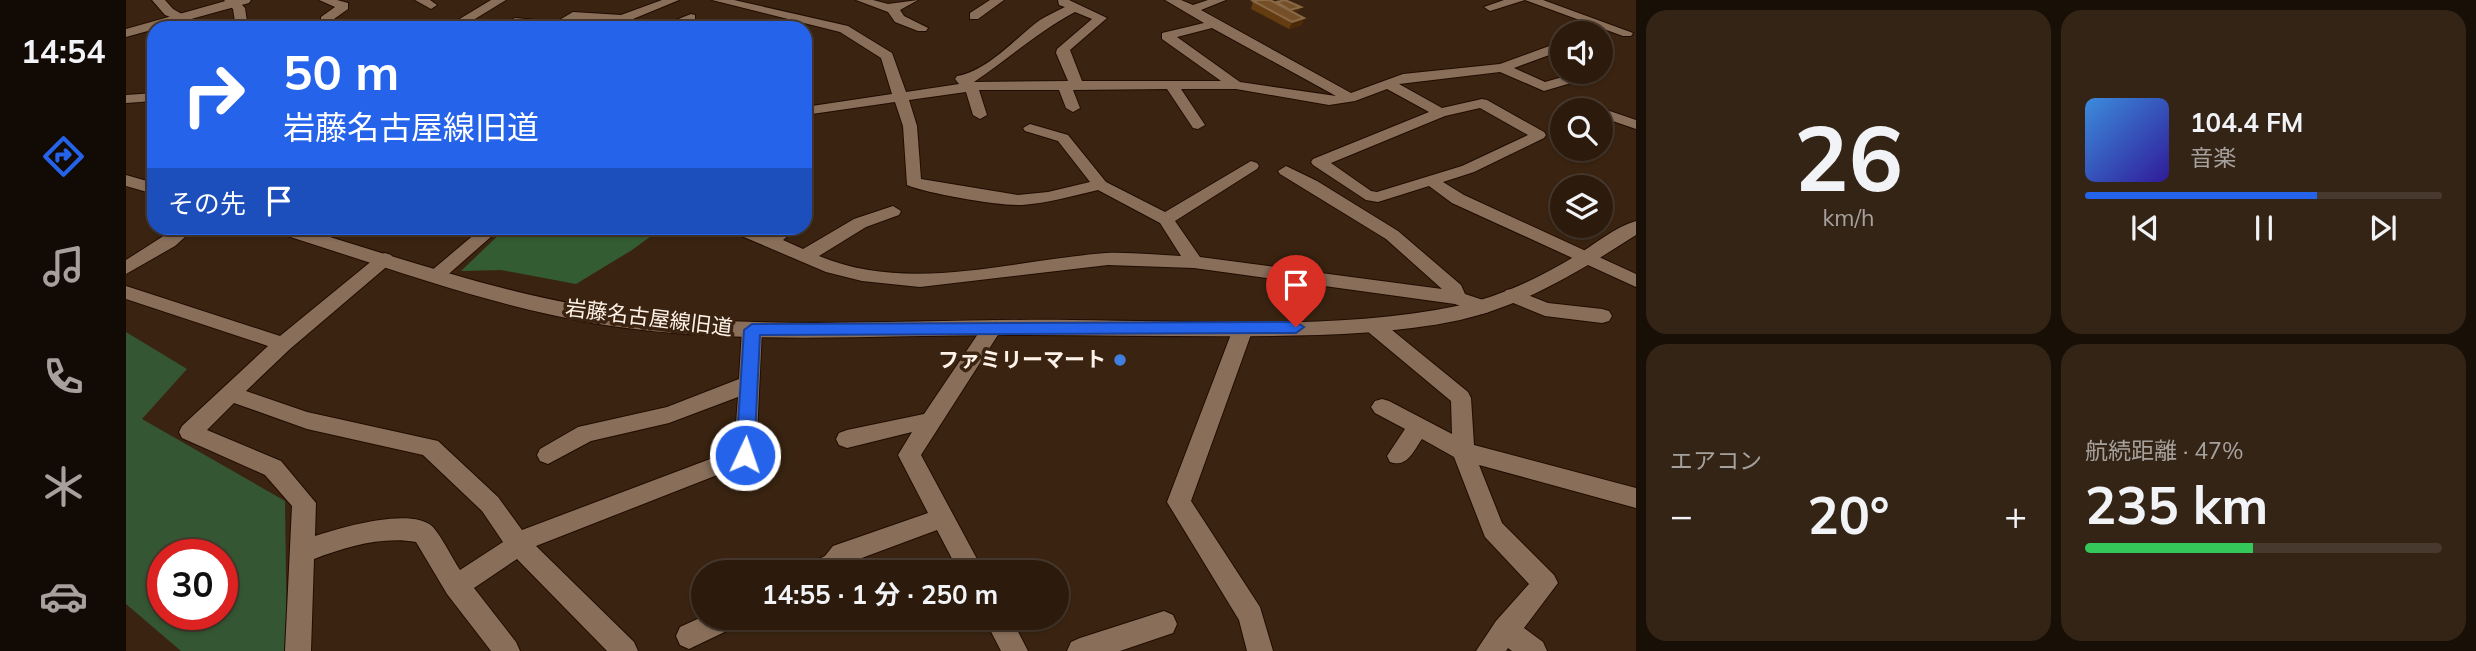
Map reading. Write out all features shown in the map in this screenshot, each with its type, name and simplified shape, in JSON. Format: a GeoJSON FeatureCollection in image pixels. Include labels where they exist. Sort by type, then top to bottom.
{"type":"FeatureCollection","features":[{"type":"Feature","properties":{"kind":"street"},"geometry":{"type":"LineString","coordinates":[[158,0],[169,12],[181,17]]}},
{"type":"Feature","properties":{"kind":"street"},"geometry":{"type":"LineString","coordinates":[[325,0],[344,6],[326,20],[328,21]]}},
{"type":"Feature","properties":{"kind":"street"},"geometry":{"type":"LineString","coordinates":[[463,21],[500,0]]}},
{"type":"Feature","properties":{"kind":"street"},"geometry":{"type":"LineString","coordinates":[[622,19],[673,0]]}},
{"type":"Feature","properties":{"kind":"street"},"geometry":{"type":"LineString","coordinates":[[718,0],[809,21]]}},
{"type":"Feature","properties":{"kind":"street"},"geometry":{"type":"LineString","coordinates":[[862,0],[886,9],[893,9],[912,0]]}},
{"type":"Feature","properties":{"kind":"street"},"geometry":{"type":"LineString","coordinates":[[974,16],[998,0]]}},
{"type":"Feature","properties":{"kind":"street"},"geometry":{"type":"LineString","coordinates":[[1059,0],[1101,18],[1064,49],[1073,108]]}},
{"type":"Feature","properties":{"kind":"street"},"geometry":{"type":"LineString","coordinates":[[968,82],[1046,22],[1097,0]]}},
{"type":"Feature","properties":{"kind":"street"},"geometry":{"type":"LineString","coordinates":[[1171,0],[1192,9],[1214,24],[1350,98]]}},
{"type":"Feature","properties":{"kind":"street"},"geometry":{"type":"LineString","coordinates":[[1192,9],[1220,0]]}},
{"type":"Feature","properties":{"kind":"street"},"geometry":{"type":"LineString","coordinates":[[1490,7],[1519,0]]}},
{"type":"Feature","properties":{"kind":"street"},"geometry":{"type":"LineString","coordinates":[[167,21],[236,1],[241,21]]}},
{"type":"Feature","properties":{"kind":"street"},"geometry":{"type":"LineString","coordinates":[[1536,1],[1632,33]]}},
{"type":"Feature","properties":{"kind":"street"},"geometry":{"type":"LineString","coordinates":[[893,9],[899,19],[922,28]]}},
{"type":"Feature","properties":{"kind":"street"},"geometry":{"type":"LineString","coordinates":[[566,21],[573,16],[627,21]]}},
{"type":"Feature","properties":{"kind":"street"},"geometry":{"type":"LineString","coordinates":[[682,21],[691,18]]}},
{"type":"Feature","properties":{"kind":"street"},"geometry":{"type":"LineString","coordinates":[[812,22],[844,29],[887,56],[910,126],[913,182],[1018,200],[1048,197],[1100,185]]}},
{"type":"Feature","properties":{"kind":"street"},"geometry":{"type":"LineString","coordinates":[[1214,24],[1167,36],[1236,85]]}},
{"type":"Feature","properties":{"kind":"street"},"geometry":{"type":"LineString","coordinates":[[126,33],[147,27]]}},
{"type":"Feature","properties":{"kind":"street"},"geometry":{"type":"LineString","coordinates":[[1613,35],[1632,33]]}},
{"type":"Feature","properties":{"kind":"street"},"geometry":{"type":"LineString","coordinates":[[812,110],[968,82],[1236,85],[1329,101],[1350,98],[1403,78],[1502,68],[1550,54]]}},
{"type":"Feature","properties":{"kind":"street"},"geometry":{"type":"LineString","coordinates":[[1502,68],[1544,87],[1554,84]]}},
{"type":"Feature","properties":{"kind":"street"},"geometry":{"type":"LineString","coordinates":[[968,82],[982,92],[985,117]]}},
{"type":"Feature","properties":{"kind":"street"},"geometry":{"type":"LineString","coordinates":[[1387,83],[1440,113]]}},
{"type":"Feature","properties":{"kind":"street"},"geometry":{"type":"LineString","coordinates":[[1170,84],[1198,125]]}},
{"type":"Feature","properties":{"kind":"street"},"geometry":{"type":"LineString","coordinates":[[126,99],[147,98]]}},
{"type":"Feature","properties":{"kind":"street"},"geometry":{"type":"LineString","coordinates":[[1482,103],[1539,135],[1468,169],[1430,180],[1378,197],[1366,195],[1319,162],[1440,113],[1482,103]]}},
{"type":"Feature","properties":{"kind":"street"},"geometry":{"type":"LineString","coordinates":[[1613,116],[1636,125]]}},
{"type":"Feature","properties":{"kind":"street"},"geometry":{"type":"LineString","coordinates":[[1030,128],[1063,138],[1100,185],[1166,219],[1194,262]]}},
{"type":"Feature","properties":{"kind":"street"},"geometry":{"type":"LineString","coordinates":[[1166,219],[1251,166]]}},
{"type":"Feature","properties":{"kind":"street"},"geometry":{"type":"LineString","coordinates":[[1286,171],[1392,235],[1454,290],[1458,298]]}},
{"type":"Feature","properties":{"kind":"street"},"geometry":{"type":"LineString","coordinates":[[126,180],[147,187]]}},
{"type":"Feature","properties":{"kind":"street"},"geometry":{"type":"LineString","coordinates":[[1430,180],[1458,199],[1636,281]]}},
{"type":"Feature","properties":{"kind":"street"},"geometry":{"type":"LineString","coordinates":[[805,256],[860,223],[893,211]]}},
{"type":"Feature","properties":{"kind":"street","name":"岩藤名古屋線旧道"},"geometry":{"type":"LineString","coordinates":[[305,235],[508,297],[592,315],[676,325],[752,330],[993,327],[1243,329],[1374,326],[1482,307],[1546,281],[1589,259],[1636,227]]}},
{"type":"Feature","properties":{"kind":"street"},"geometry":{"type":"LineString","coordinates":[[126,268],[178,235]]}},
{"type":"Feature","properties":{"kind":"street"},"geometry":{"type":"LineString","coordinates":[[437,275],[484,235]]}},
{"type":"Feature","properties":{"kind":"street"},"geometry":{"type":"LineString","coordinates":[[759,235],[832,268],[862,275],[920,281],[1108,259],[1194,262],[1458,298],[1482,307]]}},
{"type":"Feature","properties":{"kind":"street"},"geometry":{"type":"LineString","coordinates":[[770,241],[779,235]]}},
{"type":"Feature","properties":{"kind":"street"},"geometry":{"type":"LineString","coordinates":[[298,651],[304,503],[273,468],[190,432],[283,344],[385,259]]}},
{"type":"Feature","properties":{"kind":"street"},"geometry":{"type":"LineString","coordinates":[[126,292],[283,344]]}},
{"type":"Feature","properties":{"kind":"street"},"geometry":{"type":"LineString","coordinates":[[1513,295],[1545,309],[1602,316]]}},
{"type":"Feature","properties":{"kind":"street"},"geometry":{"type":"LineString","coordinates":[[1374,326],[1461,398],[1463,451],[1493,530],[1545,583],[1489,651]]}},
{"type":"Feature","properties":{"kind":"street"},"geometry":{"type":"LineString","coordinates":[[965,560],[909,455],[993,327]]}},
{"type":"Feature","properties":{"kind":"street"},"geometry":{"type":"LineString","coordinates":[[1243,329],[1179,502],[1251,616],[1260,651]]}},
{"type":"Feature","properties":{"kind":"street"},"geometry":{"type":"LineString","coordinates":[[456,586],[528,538],[745,455],[752,330]]}},
{"type":"Feature","properties":{"kind":"street"},"geometry":{"type":"LineString","coordinates":[[548,455],[586,433],[669,415],[749,384]]}},
{"type":"Feature","properties":{"kind":"street"},"geometry":{"type":"LineString","coordinates":[[230,394],[307,420],[430,446],[490,504],[518,544],[625,651]]}},
{"type":"Feature","properties":{"kind":"street"},"geometry":{"type":"LineString","coordinates":[[1382,408],[1463,451],[1636,498]]}},
{"type":"Feature","properties":{"kind":"street"},"geometry":{"type":"LineString","coordinates":[[847,439],[920,422],[930,423]]}},
{"type":"Feature","properties":{"kind":"street"},"geometry":{"type":"LineString","coordinates":[[1398,456],[1419,426]]}},
{"type":"Feature","properties":{"kind":"street"},"geometry":{"type":"LineString","coordinates":[[837,560],[842,554],[942,517]]}},
{"type":"Feature","properties":{"kind":"street"},"geometry":{"type":"LineString","coordinates":[[304,551],[345,537],[397,528],[423,533],[500,649]]}},
{"type":"Feature","properties":{"kind":"street"},"geometry":{"type":"LineString","coordinates":[[1080,651],[1164,624]]}},
{"type":"Feature","properties":{"kind":"street"},"geometry":{"type":"LineString","coordinates":[[689,636],[701,630]]}},
{"type":"Feature","properties":{"kind":"street"},"geometry":{"type":"LineString","coordinates":[[1004,630],[1015,651]]}},
{"type":"Feature","properties":{"kind":"street"},"geometry":{"type":"LineString","coordinates":[[1505,630],[1534,651]]}},
{"type":"Feature","properties":{"kind":"green space"},"geometry":{"type":"Polygon","coordinates":[[[499,235],[652,235],[576,284],[501,270],[461,271],[499,235]]]}},
{"type":"Feature","properties":{"kind":"green space"},"geometry":{"type":"Polygon","coordinates":[[[126,332],[187,369],[142,419],[285,501],[287,651],[181,651],[156,630],[238,630],[238,539],[147,539],[147,622],[126,604],[126,332]]]}},
{"type":"Feature","properties":{"kind":"building"},"geometry":{"type":"Polygon","coordinates":[[[1270,0],[1304,18],[1292,22],[1253,1],[1270,0]]]}},
{"type":"Feature","properties":{"kind":"building"},"geometry":{"type":"Polygon","coordinates":[[[1285,0],[1301,7],[1290,10],[1277,2],[1285,0]]]}},
{"type":"Feature","properties":{"kind":"place","name":"ファミリーマート"},"geometry":{"type":"Point","coordinates":[1120,360]}},
{"type":"Feature","properties":{"kind":"route"},"geometry":{"type":"LineString","coordinates":[[745,455],[752,330],[1296,327]]}}]}
